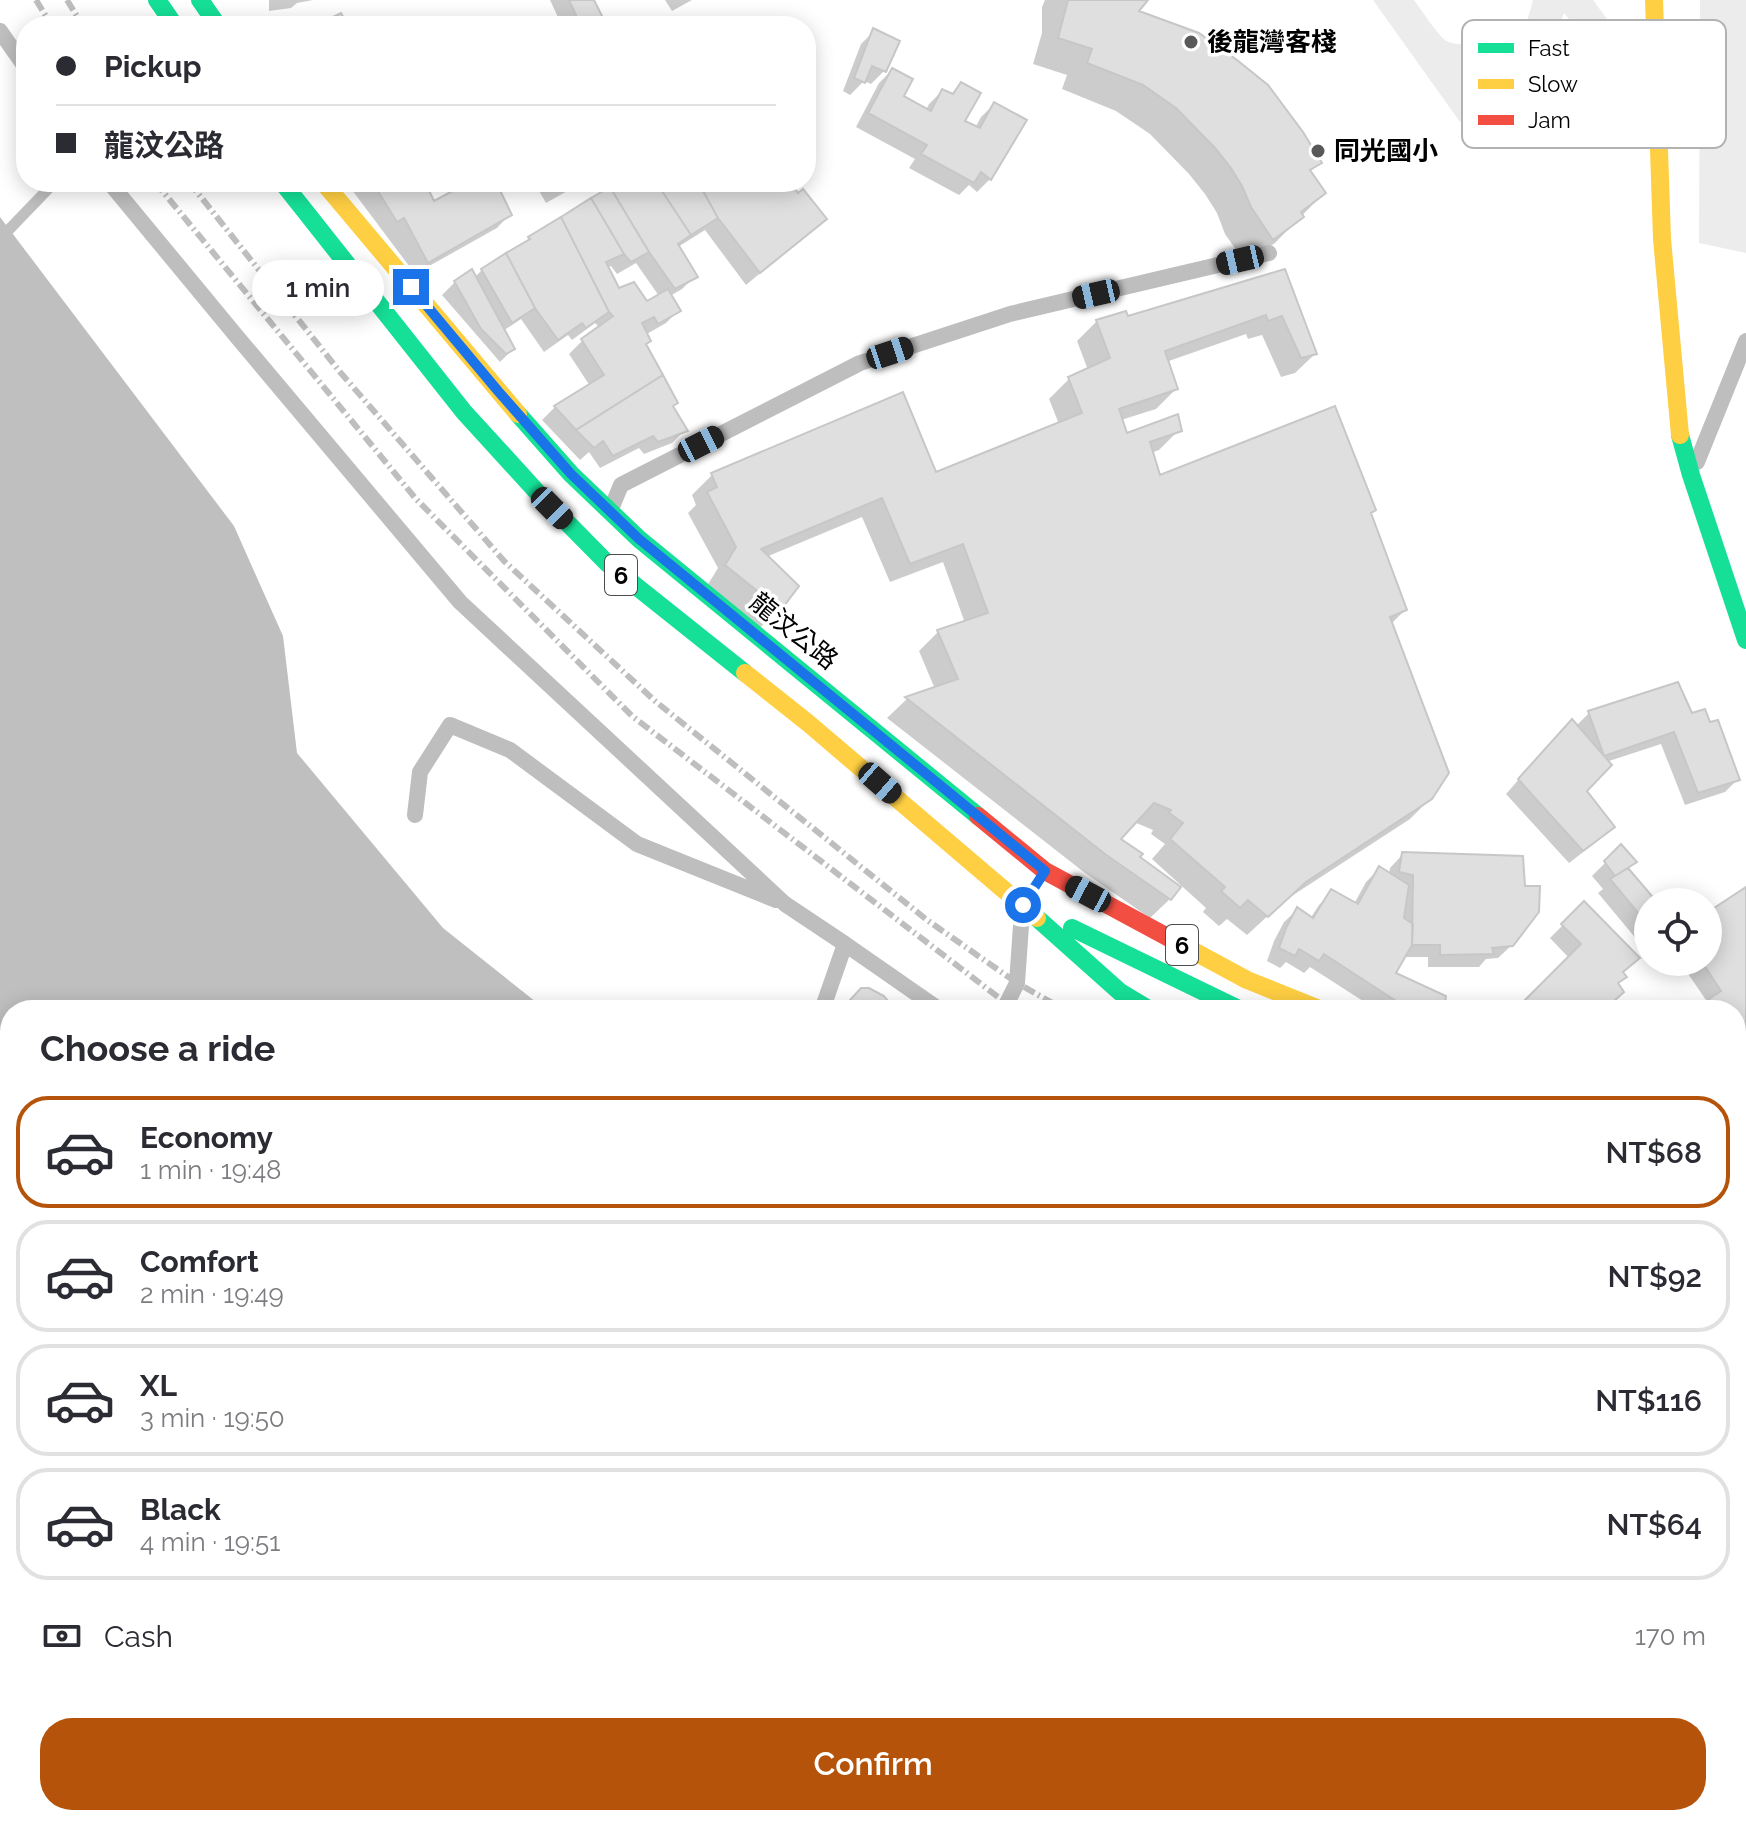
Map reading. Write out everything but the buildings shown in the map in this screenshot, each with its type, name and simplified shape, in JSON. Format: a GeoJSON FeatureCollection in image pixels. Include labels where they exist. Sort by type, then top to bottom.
{"type":"FeatureCollection","features":[{"type":"Feature","properties":{"kind":"main road"},"geometry":{"type":"LineString","coordinates":[[1654,0],[1655,20]]}},
{"type":"Feature","properties":{"kind":"main road"},"geometry":{"type":"LineString","coordinates":[[1659,148],[1662,239],[1680,433],[1746,640]]}},
{"type":"Feature","properties":{"kind":"main road","name":"龍汶公路"},"geometry":{"type":"LineString","coordinates":[[289,192],[464,412],[537,492],[597,525],[639,539],[1034,888],[1120,992],[1133,1000]]}},
{"type":"Feature","properties":{"kind":"main road","name":"龍汶公路"},"geometry":{"type":"LineString","coordinates":[[331,192],[571,474],[597,525],[607,563],[808,723],[1034,888],[1297,1000]]}},
{"type":"Feature","properties":{"kind":"main road"},"geometry":{"type":"LineString","coordinates":[[1034,888],[1224,1000]]}},
{"type":"Feature","properties":{"kind":"lane"},"geometry":{"type":"LineString","coordinates":[[0,31],[16,54]]}},
{"type":"Feature","properties":{"kind":"lane"},"geometry":{"type":"LineString","coordinates":[[117,192],[460,602],[785,904],[926,1000]]}},
{"type":"Feature","properties":{"kind":"lane"},"geometry":{"type":"LineString","coordinates":[[597,525],[621,485],[860,363],[1010,314],[1269,253]]}},
{"type":"Feature","properties":{"kind":"lane"},"geometry":{"type":"LineString","coordinates":[[1691,475],[1746,341]]}},
{"type":"Feature","properties":{"kind":"lane"},"geometry":{"type":"LineString","coordinates":[[415,815],[420,772],[450,725],[510,750],[637,844],[785,904]]}},
{"type":"Feature","properties":{"kind":"lane"},"geometry":{"type":"LineString","coordinates":[[1008,1000],[1017,983],[1034,888]]}},
{"type":"Feature","properties":{"kind":"lane"},"geometry":{"type":"LineString","coordinates":[[825,1000],[845,944]]}},
{"type":"Feature","properties":{"kind":"shaded area"},"geometry":{"type":"Polygon","coordinates":[[[1373,0],[1414,0],[1442,37],[1448,42],[1462,44],[1460,122],[1373,0]]]}},
{"type":"Feature","properties":{"kind":"shaded area"},"geometry":{"type":"Polygon","coordinates":[[[1533,0],[1593,0],[1607,19],[1570,20],[1564,13],[1562,20],[1527,20],[1533,0]]]}},
{"type":"Feature","properties":{"kind":"shaded area"},"geometry":{"type":"Polygon","coordinates":[[[1700,0],[1746,0],[1746,253],[1699,243],[1699,148],[1726,148],[1726,20],[1700,20],[1700,0]]]}},
{"type":"Feature","properties":{"kind":"shaded area"},"geometry":{"type":"Polygon","coordinates":[[[0,217],[234,526],[283,636],[297,753],[443,928],[533,1000],[0,1000],[0,217]]]}},
{"type":"Feature","properties":{"kind":"waterway"},"geometry":{"type":"LineString","coordinates":[[0,239],[45,192]]}},
{"type":"Feature","properties":{"kind":"railway"},"geometry":{"type":"LineString","coordinates":[[36,0],[46,16]]}},
{"type":"Feature","properties":{"kind":"railway"},"geometry":{"type":"LineString","coordinates":[[67,0],[77,16]]}},
{"type":"Feature","properties":{"kind":"railway"},"geometry":{"type":"LineString","coordinates":[[163,192],[416,499],[632,716],[1002,1000]]}},
{"type":"Feature","properties":{"kind":"railway"},"geometry":{"type":"LineString","coordinates":[[197,192],[340,372],[504,561],[655,701],[927,920],[1017,983],[1047,1000]]}},
{"type":"Feature","properties":{"kind":"traffic: fast"},"geometry":{"type":"LineString","coordinates":[[157,0],[168,16]]}},
{"type":"Feature","properties":{"kind":"traffic: fast"},"geometry":{"type":"LineString","coordinates":[[200,0],[211,16]]}},
{"type":"Feature","properties":{"kind":"traffic: fast"},"geometry":{"type":"LineString","coordinates":[[290,192],[464,412],[537,492],[607,563],[745,673]]}},
{"type":"Feature","properties":{"kind":"traffic: fast"},"geometry":{"type":"LineString","coordinates":[[518,414],[571,474],[639,539],[978,816]]}},
{"type":"Feature","properties":{"kind":"traffic: fast"},"geometry":{"type":"LineString","coordinates":[[1680,435],[1746,640]]}},
{"type":"Feature","properties":{"kind":"traffic: fast"},"geometry":{"type":"LineString","coordinates":[[1037,918],[1120,992],[1133,1000]]}},
{"type":"Feature","properties":{"kind":"traffic: fast"},"geometry":{"type":"LineString","coordinates":[[1072,928],[1220,1000]]}},
{"type":"Feature","properties":{"kind":"traffic: slow"},"geometry":{"type":"LineString","coordinates":[[1654,0],[1655,20]]}},
{"type":"Feature","properties":{"kind":"traffic: slow"},"geometry":{"type":"LineString","coordinates":[[1659,148],[1662,239],[1680,435]]}},
{"type":"Feature","properties":{"kind":"traffic: slow"},"geometry":{"type":"LineString","coordinates":[[331,192],[518,414]]}},
{"type":"Feature","properties":{"kind":"traffic: slow"},"geometry":{"type":"LineString","coordinates":[[745,673],[1037,918]]}},
{"type":"Feature","properties":{"kind":"traffic: slow"},"geometry":{"type":"LineString","coordinates":[[1173,940],[1247,980],[1297,1000]]}},
{"type":"Feature","properties":{"kind":"traffic: jam"},"geometry":{"type":"LineString","coordinates":[[978,816],[1045,871],[1173,940]]}},
{"type":"Feature","properties":{"kind":"place","name":"後龍灣客棧"},"geometry":{"type":"Point","coordinates":[1191,42]}},
{"type":"Feature","properties":{"kind":"place","name":"同光國小"},"geometry":{"type":"Point","coordinates":[1318,151]}},
{"type":"Feature","properties":{"kind":"route"},"geometry":{"type":"LineString","coordinates":[[411,287],[571,474],[639,539],[1045,871],[1023,905]]}}]}
